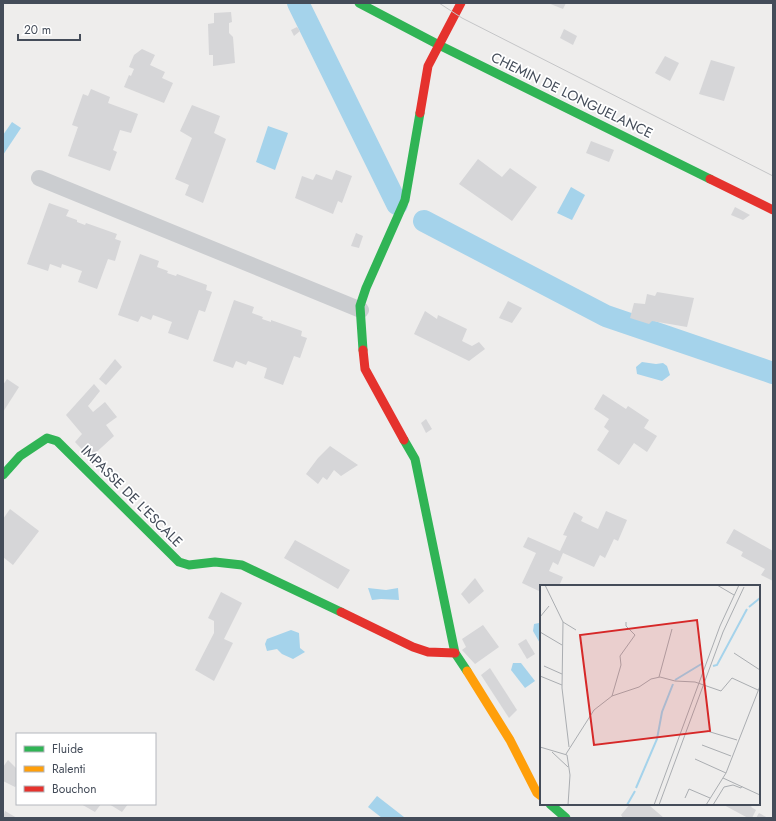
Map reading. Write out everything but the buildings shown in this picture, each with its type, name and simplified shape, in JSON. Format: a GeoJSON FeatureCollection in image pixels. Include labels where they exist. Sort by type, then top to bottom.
{"type":"FeatureCollection","features":[{"type":"Feature","properties":{"kind":"street","name":"CHEMIN DE LONGUELANCE"},"geometry":{"type":"LineString","coordinates":[[359,3],[439,45],[773,210]]}},
{"type":"Feature","properties":{"kind":"street"},"geometry":{"type":"LineString","coordinates":[[461,3],[428,66],[405,200],[366,288],[360,306],[365,369],[415,459],[427,524],[455,653],[510,740],[537,793],[540,795]]}},
{"type":"Feature","properties":{"kind":"street"},"geometry":{"type":"LineString","coordinates":[[39,178],[361,310]]}},
{"type":"Feature","properties":{"kind":"street","name":"IMPASSE DE L'ESCALE"},"geometry":{"type":"LineString","coordinates":[[3,475],[20,456],[47,438],[57,441],[179,562],[189,565],[215,562],[242,565],[413,647],[428,652],[455,653]]}},
{"type":"Feature","properties":{"kind":"street"},"geometry":{"type":"LineString","coordinates":[[551,805],[566,818]]}},
{"type":"Feature","properties":{"kind":"water"},"geometry":{"type":"Polygon","coordinates":[[[12,122],[21,128],[3,155],[3,135],[12,122]]]}},
{"type":"Feature","properties":{"kind":"water"},"geometry":{"type":"Polygon","coordinates":[[[268,126],[288,133],[275,170],[256,162],[268,126]]]}},
{"type":"Feature","properties":{"kind":"water"},"geometry":{"type":"Polygon","coordinates":[[[571,187],[585,195],[572,220],[557,213],[571,187]]]}},
{"type":"Feature","properties":{"kind":"water"},"geometry":{"type":"Polygon","coordinates":[[[642,362],[656,364],[663,363],[667,366],[670,375],[662,381],[637,374],[636,367],[642,362]]]}},
{"type":"Feature","properties":{"kind":"water"},"geometry":{"type":"Polygon","coordinates":[[[368,588],[386,590],[398,588],[399,600],[372,600],[368,588]]]}},
{"type":"Feature","properties":{"kind":"water"},"geometry":{"type":"Polygon","coordinates":[[[534,624],[540,624],[540,643],[533,631],[534,624]]]}},
{"type":"Feature","properties":{"kind":"water"},"geometry":{"type":"Polygon","coordinates":[[[291,630],[299,633],[300,648],[305,652],[293,659],[282,654],[277,649],[267,651],[265,644],[267,639],[291,630]]]}},
{"type":"Feature","properties":{"kind":"water"},"geometry":{"type":"Polygon","coordinates":[[[513,663],[521,663],[535,681],[525,688],[511,670],[513,663]]]}},
{"type":"Feature","properties":{"kind":"water"},"geometry":{"type":"Polygon","coordinates":[[[377,796],[404,817],[382,818],[368,807],[377,796]]]}},
{"type":"Feature","properties":{"kind":"waterway"},"geometry":{"type":"LineString","coordinates":[[298,3],[397,204]]}},
{"type":"Feature","properties":{"kind":"waterway"},"geometry":{"type":"LineString","coordinates":[[424,221],[606,316],[773,373]]}},
{"type":"Feature","properties":{"kind":"tram line"},"geometry":{"type":"LineString","coordinates":[[439,3],[462,18],[773,176]]}},
{"type":"Feature","properties":{"kind":"traffic: fast"},"geometry":{"type":"LineString","coordinates":[[359,3],[439,45],[710,179]]}},
{"type":"Feature","properties":{"kind":"traffic: fast"},"geometry":{"type":"LineString","coordinates":[[363,350],[360,306],[366,288],[405,200],[420,113]]}},
{"type":"Feature","properties":{"kind":"traffic: fast"},"geometry":{"type":"LineString","coordinates":[[3,475],[20,456],[47,438],[57,441],[179,562],[189,565],[215,562],[242,565],[341,612]]}},
{"type":"Feature","properties":{"kind":"traffic: fast"},"geometry":{"type":"LineString","coordinates":[[404,440],[415,459],[455,653],[467,671]]}},
{"type":"Feature","properties":{"kind":"traffic: fast"},"geometry":{"type":"LineString","coordinates":[[551,805],[566,818]]}},
{"type":"Feature","properties":{"kind":"traffic: slow"},"geometry":{"type":"LineString","coordinates":[[467,671],[510,740],[537,793],[540,795]]}},
{"type":"Feature","properties":{"kind":"traffic: jam"},"geometry":{"type":"LineString","coordinates":[[420,113],[428,66],[461,3]]}},
{"type":"Feature","properties":{"kind":"traffic: jam"},"geometry":{"type":"LineString","coordinates":[[710,179],[773,210]]}},
{"type":"Feature","properties":{"kind":"traffic: jam"},"geometry":{"type":"LineString","coordinates":[[363,350],[365,369],[404,440]]}},
{"type":"Feature","properties":{"kind":"traffic: jam"},"geometry":{"type":"LineString","coordinates":[[341,612],[413,647],[428,652],[455,653]]}}]}
